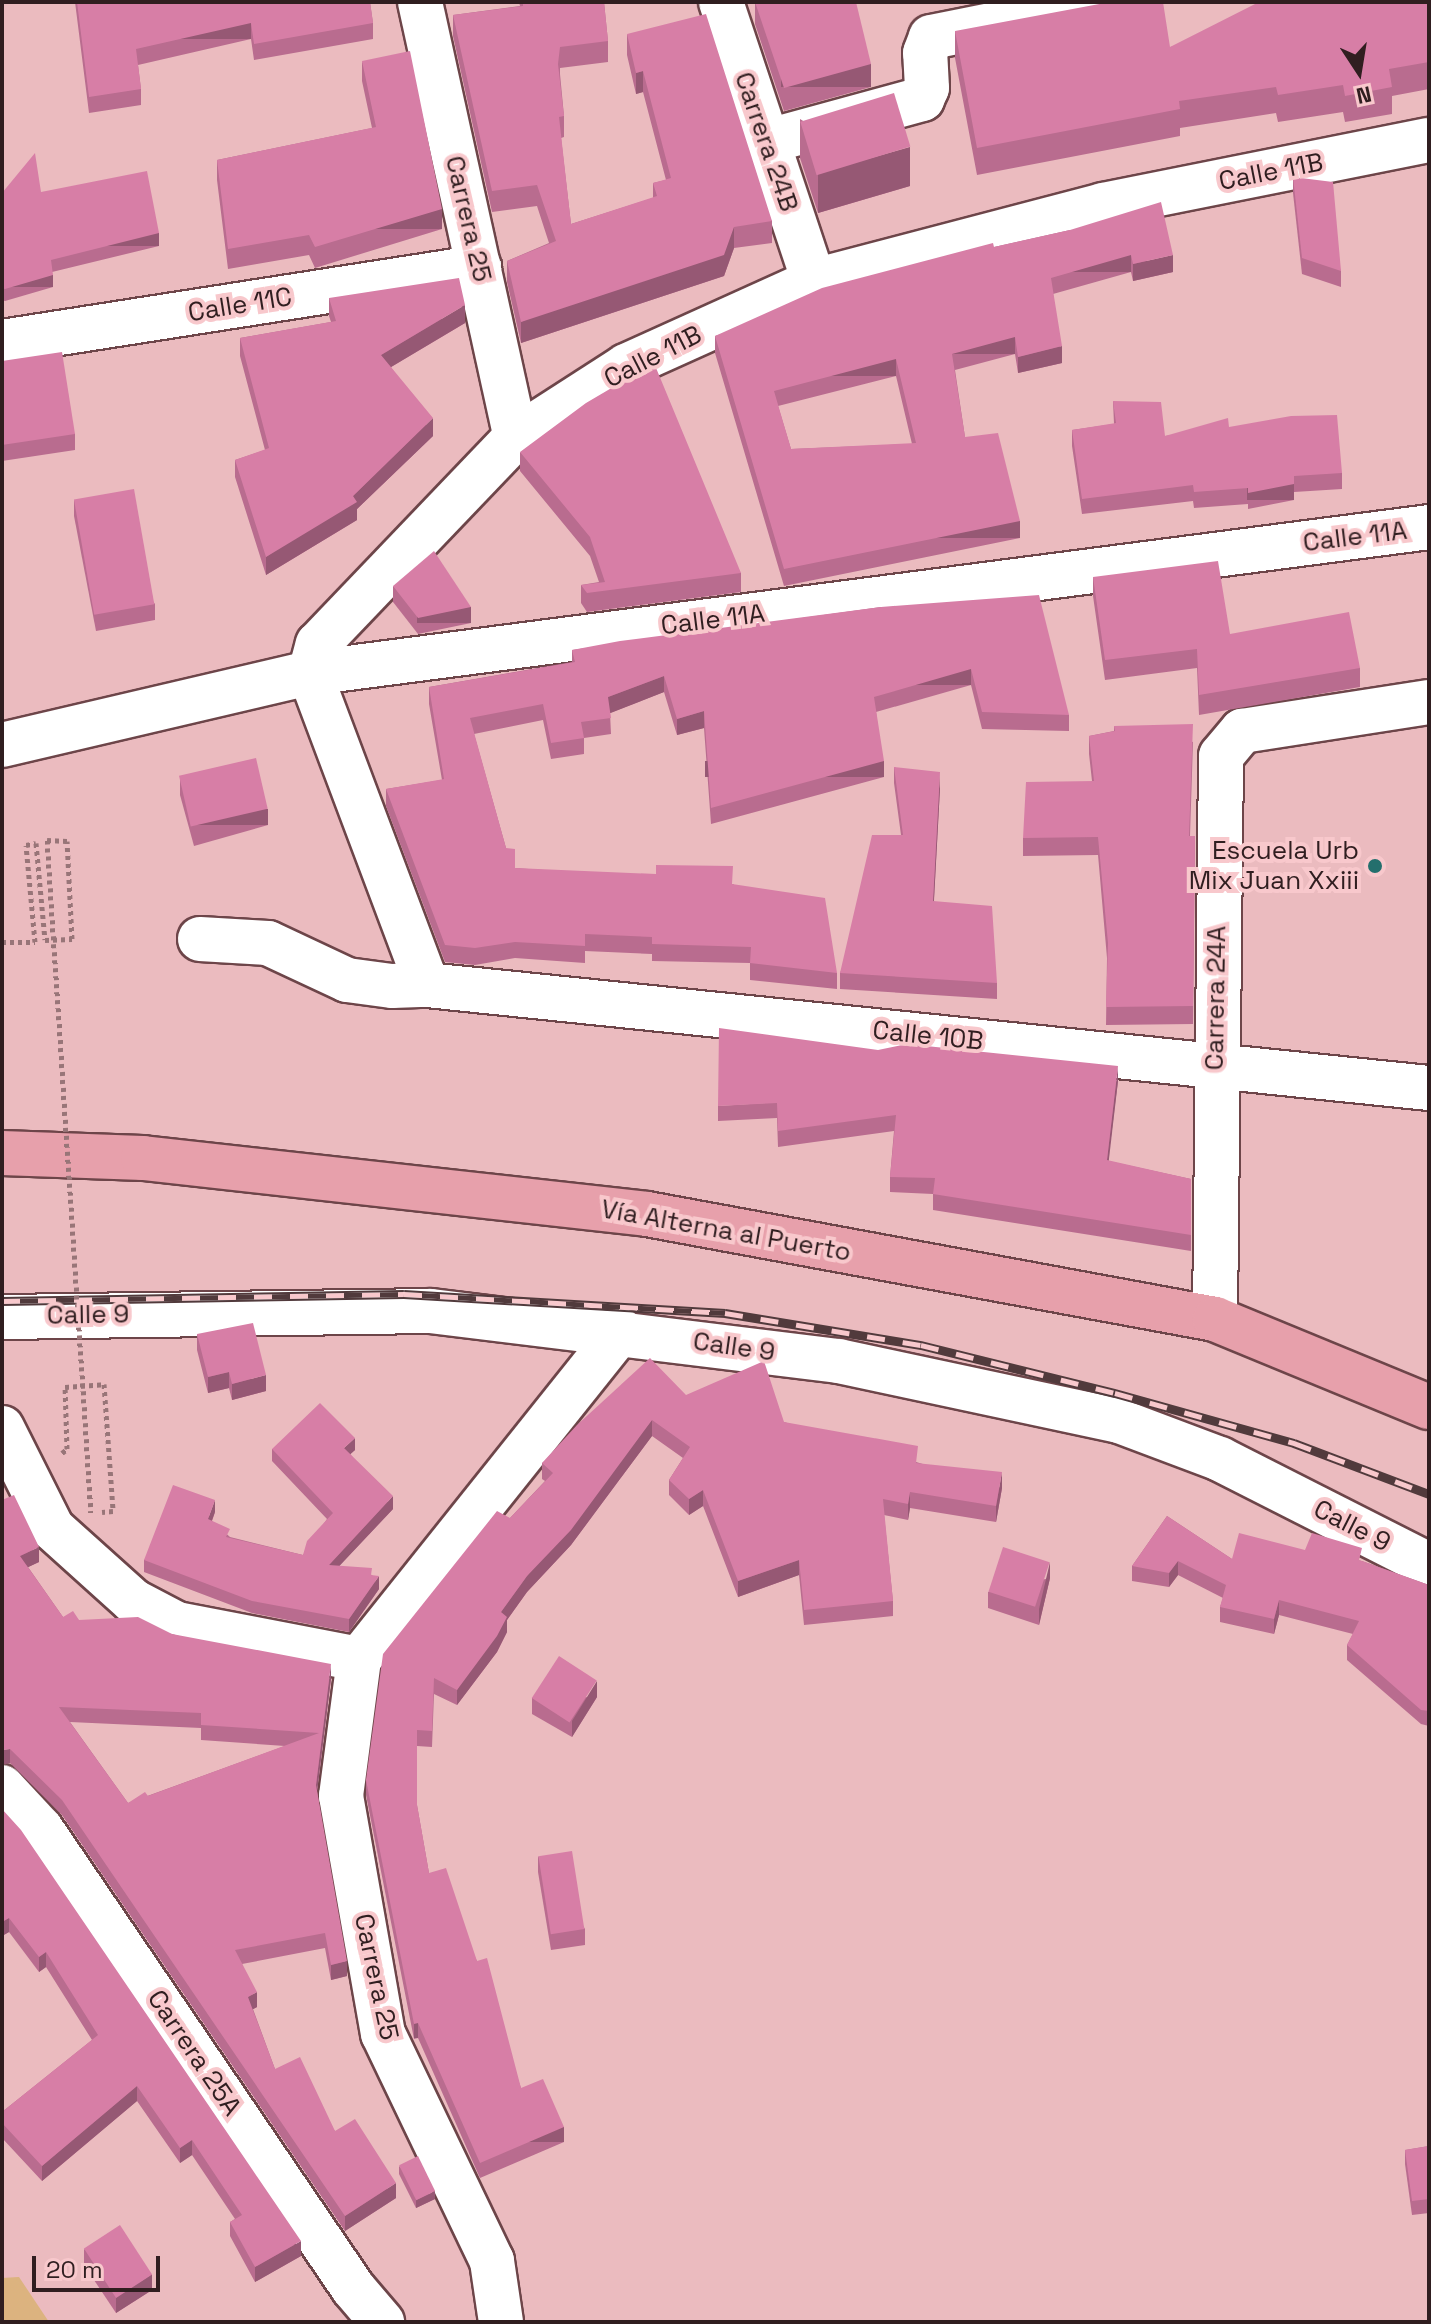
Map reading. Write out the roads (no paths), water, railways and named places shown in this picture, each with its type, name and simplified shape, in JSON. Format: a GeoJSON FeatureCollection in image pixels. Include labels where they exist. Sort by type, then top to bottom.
{"type":"FeatureCollection","features":[{"type":"Feature","properties":{"kind":"main road","name":"Vía Alterna al Puerto"},"geometry":{"type":"LineString","coordinates":[[2,1153],[143,1158],[647,1214],[1215,1319],[1429,1407]]}},
{"type":"Feature","properties":{"kind":"street","name":"Carrera 25"},"geometry":{"type":"LineString","coordinates":[[420,2],[516,437]]}},
{"type":"Feature","properties":{"kind":"street","name":"Carrera 24B"},"geometry":{"type":"LineString","coordinates":[[721,2],[765,142],[814,281]]}},
{"type":"Feature","properties":{"kind":"street"},"geometry":{"type":"LineString","coordinates":[[765,142],[922,99],[927,88],[925,53],[931,37],[1106,2]]}},
{"type":"Feature","properties":{"kind":"street","name":"Calle 11B"},"geometry":{"type":"LineString","coordinates":[[310,673],[318,644],[516,437],[626,366],[814,281],[1103,205],[1429,140]]}},
{"type":"Feature","properties":{"kind":"street","name":"Calle 11C"},"geometry":{"type":"LineString","coordinates":[[2,342],[479,267]]}},
{"type":"Feature","properties":{"kind":"street","name":"Calle 11A"},"geometry":{"type":"LineString","coordinates":[[2,745],[310,673],[1429,527]]}},
{"type":"Feature","properties":{"kind":"street"},"geometry":{"type":"LineString","coordinates":[[310,673],[427,985]]}},
{"type":"Feature","properties":{"kind":"street","name":"Carrera 24A"},"geometry":{"type":"LineString","coordinates":[[1215,1319],[1215,1066],[1221,756],[1242,731],[1429,702]]}},
{"type":"Feature","properties":{"kind":"street","name":"Calle 10B"},"geometry":{"type":"LineString","coordinates":[[200,939],[268,943],[347,980],[427,985],[1429,1088]]}},
{"type":"Feature","properties":{"kind":"street","name":"Calle 9"},"geometry":{"type":"LineString","coordinates":[[2,1317],[431,1311],[621,1331],[839,1361],[1119,1421],[1220,1459],[1429,1565]]}},
{"type":"Feature","properties":{"kind":"street"},"geometry":{"type":"LineString","coordinates":[[2,1428],[52,1528],[133,1601],[177,1624],[359,1659],[621,1331]]}},
{"type":"Feature","properties":{"kind":"street","name":"Carrera 25"},"geometry":{"type":"LineString","coordinates":[[359,1659],[341,1796],[383,2034],[492,2261],[501,2322]]}},
{"type":"Feature","properties":{"kind":"street","name":"Carrera 25A"},"geometry":{"type":"LineString","coordinates":[[2,1787],[41,1829],[353,2288],[382,2322]]}},
{"type":"Feature","properties":{"kind":"railway"},"geometry":{"type":"LineString","coordinates":[[2,1301],[404,1294],[725,1313],[921,1345],[1115,1393],[1294,1443],[1429,1494]]}},
{"type":"Feature","properties":{"kind":"place","name":"Escuela Urb Mix Juan Xxiii"},"geometry":{"type":"Point","coordinates":[1375,866]}}]}
